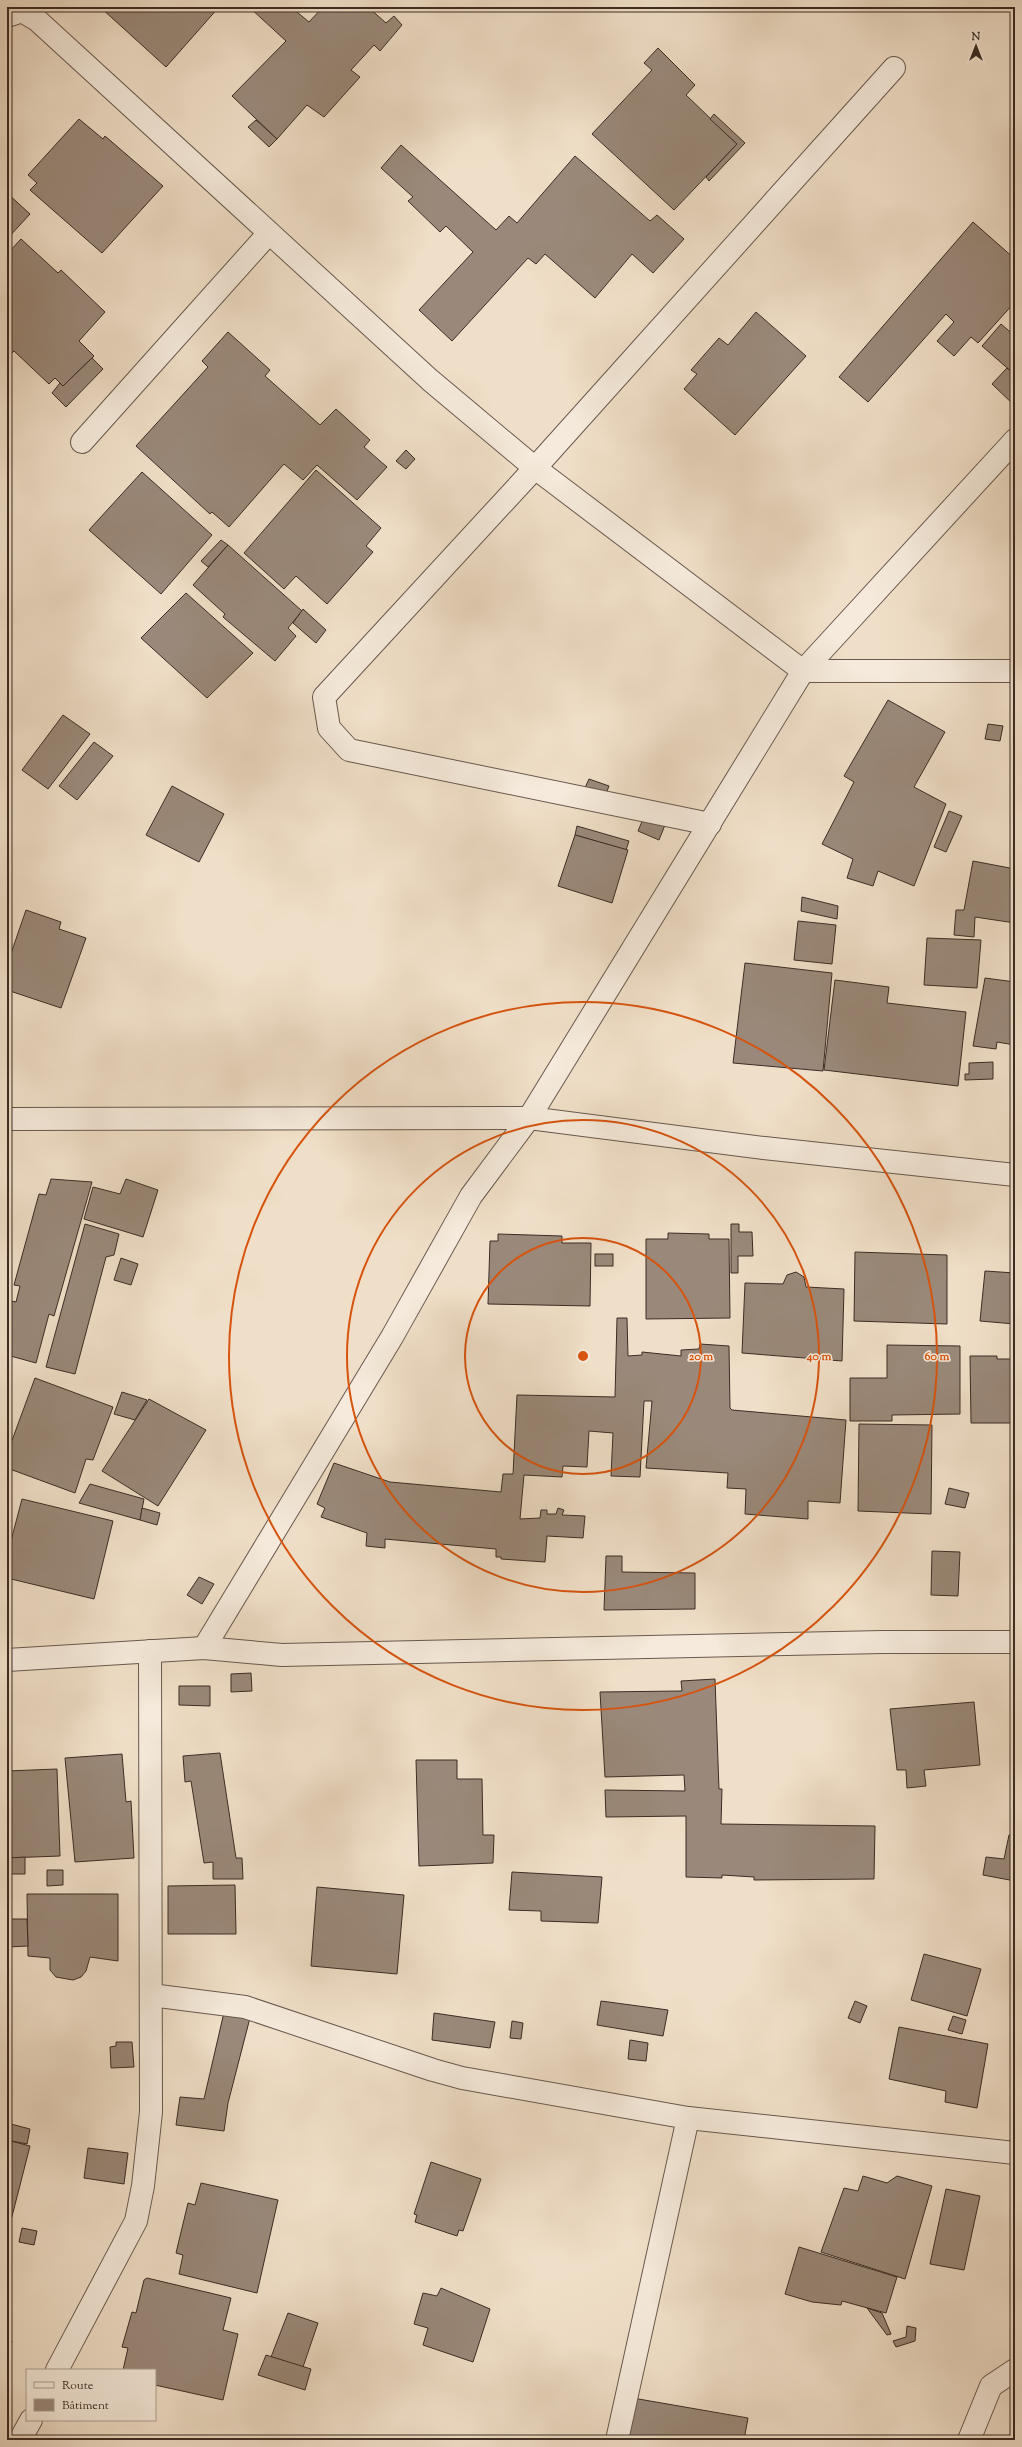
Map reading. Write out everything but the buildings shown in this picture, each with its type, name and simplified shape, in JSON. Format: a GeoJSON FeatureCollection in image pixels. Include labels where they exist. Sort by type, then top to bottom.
{"type":"FeatureCollection","features":[{"type":"Feature","properties":{"kind":"street"},"geometry":{"type":"LineString","coordinates":[[7,16],[22,11],[37,20],[430,380],[535,468],[803,672],[1015,671]]}},
{"type":"Feature","properties":{"kind":"street"},"geometry":{"type":"LineString","coordinates":[[710,824],[349,750],[329,728],[324,697],[535,468],[894,68]]}},
{"type":"Feature","properties":{"kind":"street"},"geometry":{"type":"LineString","coordinates":[[82,442],[269,233]]}},
{"type":"Feature","properties":{"kind":"street"},"geometry":{"type":"LineString","coordinates":[[204,1648],[392,1337],[471,1196],[529,1118],[803,672],[1015,440]]}},
{"type":"Feature","properties":{"kind":"street"},"geometry":{"type":"LineString","coordinates":[[7,1119],[529,1118],[764,1148],[1015,1175]]}},
{"type":"Feature","properties":{"kind":"street"},"geometry":{"type":"LineString","coordinates":[[7,1660],[204,1648],[282,1655],[883,1642],[1015,1642]]}},
{"type":"Feature","properties":{"kind":"street"},"geometry":{"type":"LineString","coordinates":[[58,2369],[136,2221],[143,2186],[151,2112],[150,1651]]}},
{"type":"Feature","properties":{"kind":"street"},"geometry":{"type":"LineString","coordinates":[[151,1995],[245,2007],[432,2070],[462,2078],[688,2118],[1015,2153]]}},
{"type":"Feature","properties":{"kind":"street"},"geometry":{"type":"LineString","coordinates":[[617,2440],[688,2118]]}},
{"type":"Feature","properties":{"kind":"street"},"geometry":{"type":"LineString","coordinates":[[969,2440],[991,2386],[1015,2370]]}},
{"type":"Feature","properties":{"kind":"street"},"geometry":{"type":"LineString","coordinates":[[20,2440],[30,2421]]}}]}
